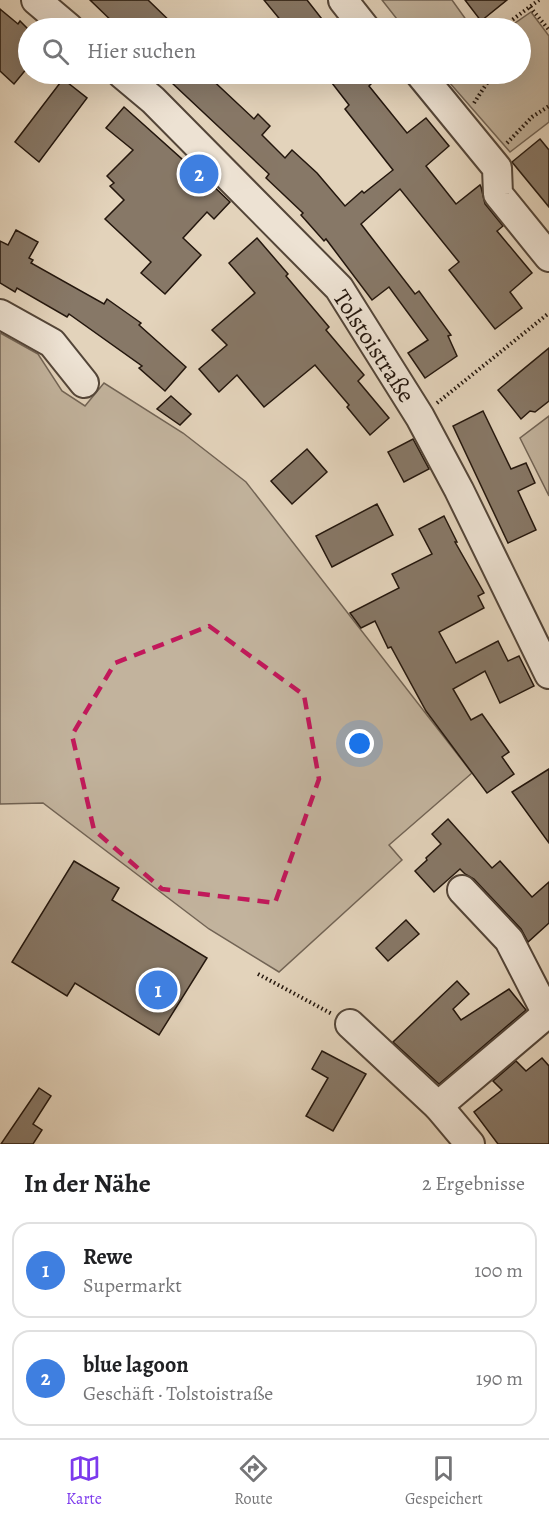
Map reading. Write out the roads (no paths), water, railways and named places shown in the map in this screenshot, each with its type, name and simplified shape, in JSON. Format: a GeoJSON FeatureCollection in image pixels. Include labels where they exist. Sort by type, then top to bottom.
{"type":"FeatureCollection","features":[{"type":"Feature","properties":{"kind":"street"},"geometry":{"type":"LineString","coordinates":[[36,0],[57,18]]}},
{"type":"Feature","properties":{"kind":"street"},"geometry":{"type":"LineString","coordinates":[[344,0],[358,18]]}},
{"type":"Feature","properties":{"kind":"street","name":"Tolstoistraße"},"geometry":{"type":"LineString","coordinates":[[134,84],[153,100],[339,288],[420,417],[459,490],[549,674]]}},
{"type":"Feature","properties":{"kind":"street"},"geometry":{"type":"LineString","coordinates":[[428,84],[497,168],[498,194],[549,257]]}},
{"type":"Feature","properties":{"kind":"street"},"geometry":{"type":"LineString","coordinates":[[0,314],[52,343],[84,383]]}},
{"type":"Feature","properties":{"kind":"street"},"geometry":{"type":"LineString","coordinates":[[438,1106],[548,1013],[510,940],[462,890]]}},
{"type":"Feature","properties":{"kind":"street"},"geometry":{"type":"LineString","coordinates":[[351,1024],[438,1106],[470,1144]]}},
{"type":"Feature","properties":{"kind":"place","name":"blue lagoon"},"geometry":{"type":"Point","coordinates":[199,174]}},
{"type":"Feature","properties":{"kind":"place","name":"Rewe"},"geometry":{"type":"Point","coordinates":[158,990]}}]}
